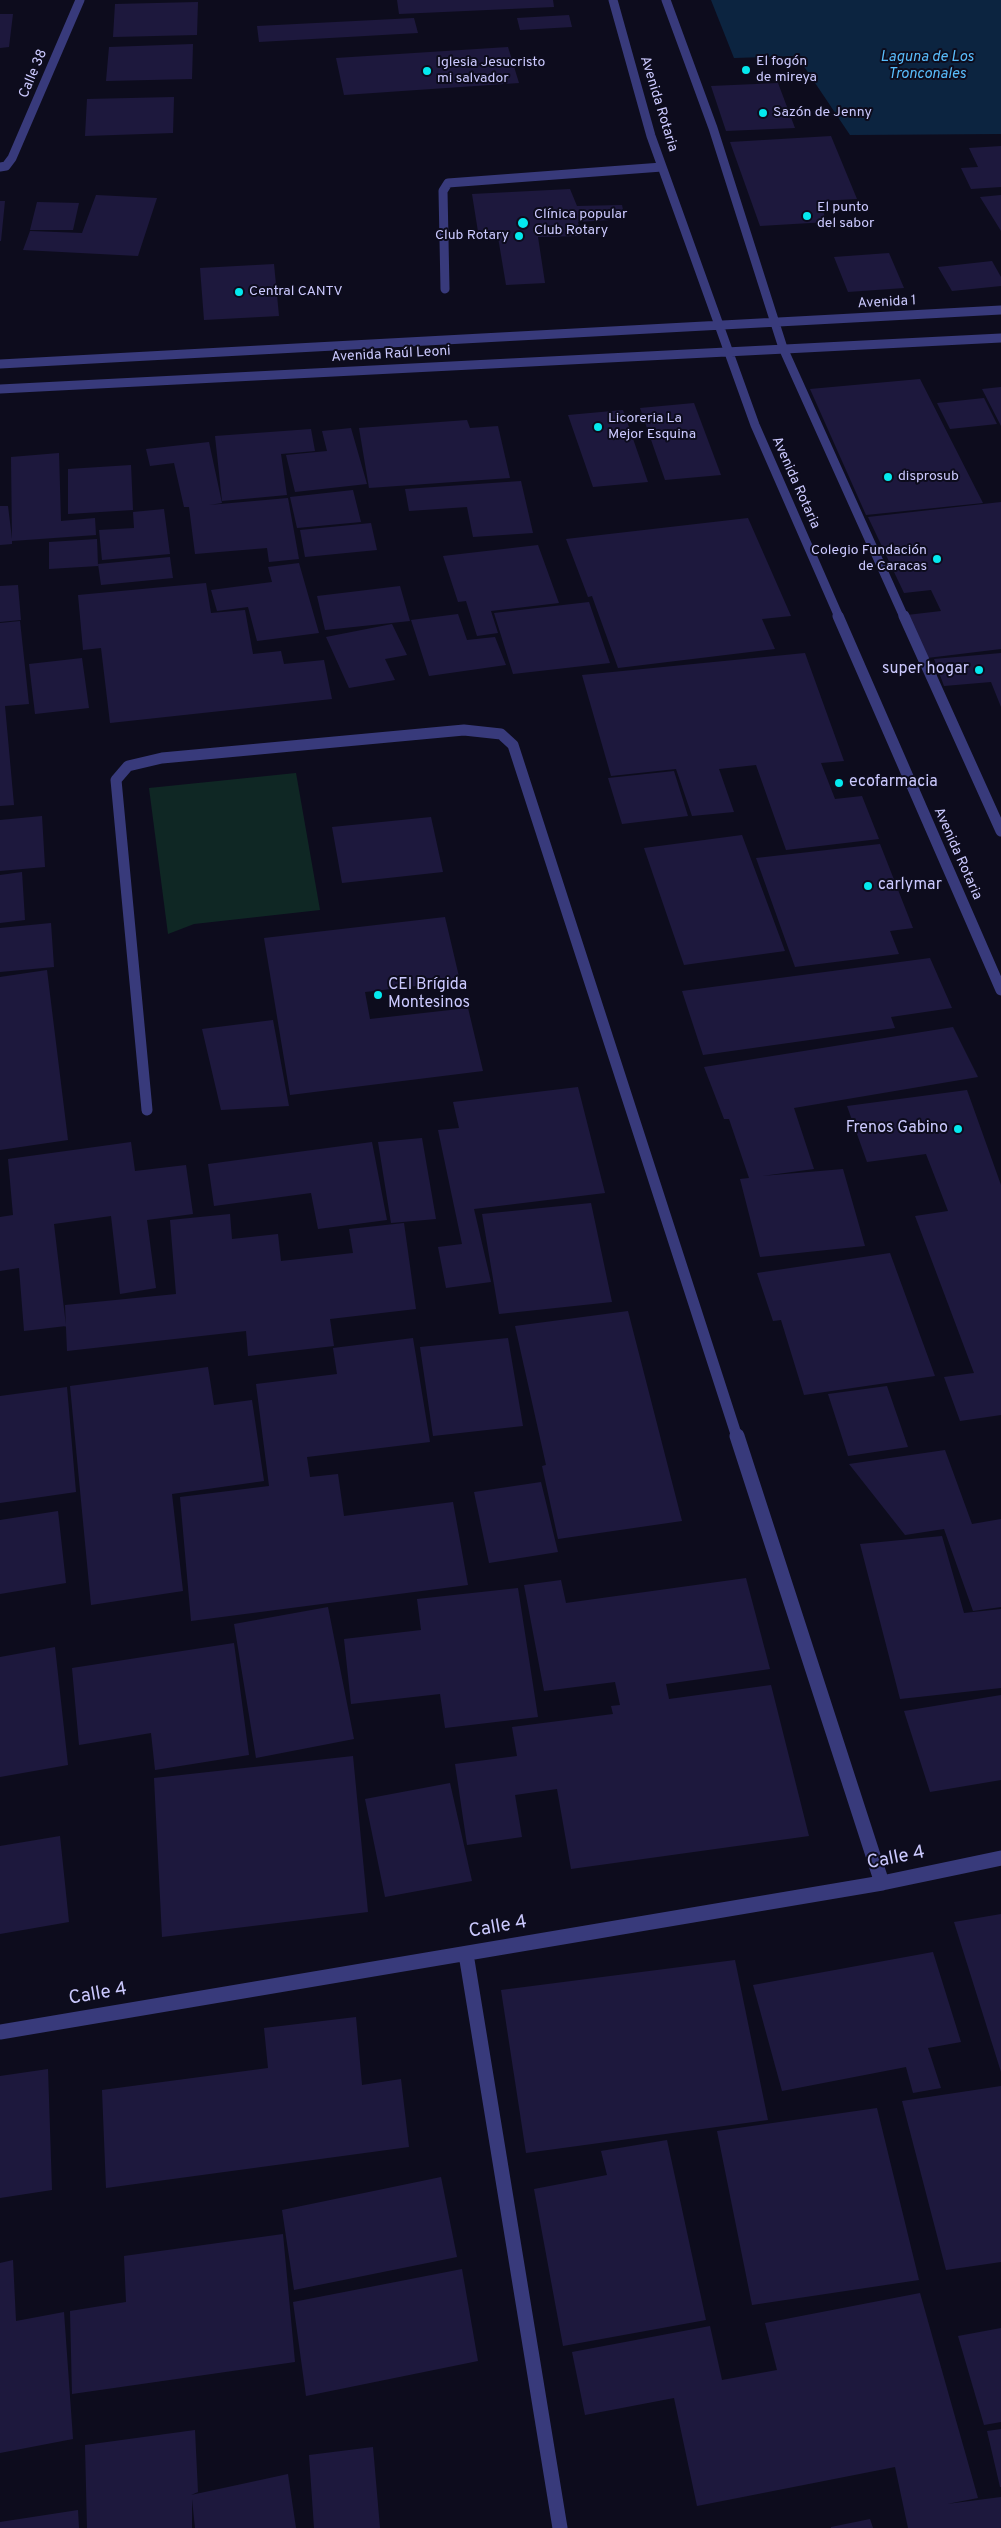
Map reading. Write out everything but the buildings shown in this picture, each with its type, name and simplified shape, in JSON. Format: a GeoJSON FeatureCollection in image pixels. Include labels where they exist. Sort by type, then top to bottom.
{"type":"FeatureCollection","features":[{"type":"Feature","properties":{"kind":"street","name":"Calle 38"},"geometry":{"type":"LineString","coordinates":[[0,167],[6,166],[12,158],[80,0]]}},
{"type":"Feature","properties":{"kind":"street","name":"Avenida Rotaria"},"geometry":{"type":"LineString","coordinates":[[614,0],[651,136],[755,425],[1001,990]]}},
{"type":"Feature","properties":{"kind":"street"},"geometry":{"type":"LineString","coordinates":[[666,0],[713,128],[783,348],[1001,831]]}},
{"type":"Feature","properties":{"kind":"street"},"geometry":{"type":"LineString","coordinates":[[445,289],[443,191],[448,183],[662,167]]}},
{"type":"Feature","properties":{"kind":"street","name":"Avenida 1"},"geometry":{"type":"LineString","coordinates":[[775,323],[1001,310]]}},
{"type":"Feature","properties":{"kind":"street","name":"Avenida Raúl Leoni"},"geometry":{"type":"LineString","coordinates":[[0,364],[775,323]]}},
{"type":"Feature","properties":{"kind":"street"},"geometry":{"type":"LineString","coordinates":[[783,348],[1001,338]]}},
{"type":"Feature","properties":{"kind":"street","name":"Avenida Raúl Leoni"},"geometry":{"type":"LineString","coordinates":[[0,389],[783,348]]}},
{"type":"Feature","properties":{"kind":"street"},"geometry":{"type":"LineString","coordinates":[[147,1110],[116,780],[128,766],[162,758],[464,730],[500,734],[513,745],[882,1883]]}},
{"type":"Feature","properties":{"kind":"street","name":"Calle 4"},"geometry":{"type":"LineString","coordinates":[[0,2032],[882,1883],[1001,1858]]}},
{"type":"Feature","properties":{"kind":"street"},"geometry":{"type":"LineString","coordinates":[[466,1954],[560,2528]]}},
{"type":"Feature","properties":{"kind":"green space"},"geometry":{"type":"Polygon","coordinates":[[[296,773],[320,910],[194,924],[168,934],[149,788],[296,773]]]}},
{"type":"Feature","properties":{"kind":"water","name":"Laguna de Los Tronconales"},"geometry":{"type":"Polygon","coordinates":[[[711,0],[1001,0],[1001,134],[850,135],[797,56],[734,58],[711,0]]]}},
{"type":"Feature","properties":{"kind":"place","name":"El fogón de mireya"},"geometry":{"type":"Point","coordinates":[746,70]}},
{"type":"Feature","properties":{"kind":"place","name":"Iglesia Jesucristo mi salvador"},"geometry":{"type":"Point","coordinates":[427,71]}},
{"type":"Feature","properties":{"kind":"place","name":"Sazón de Jenny"},"geometry":{"type":"Point","coordinates":[763,113]}},
{"type":"Feature","properties":{"kind":"place","name":"El punto del sabor"},"geometry":{"type":"Point","coordinates":[807,216]}},
{"type":"Feature","properties":{"kind":"place","name":"Clínica popular Club Rotary"},"geometry":{"type":"Point","coordinates":[523,223]}},
{"type":"Feature","properties":{"kind":"place","name":"Club Rotary"},"geometry":{"type":"Point","coordinates":[519,236]}},
{"type":"Feature","properties":{"kind":"place","name":"Central CANTV"},"geometry":{"type":"Point","coordinates":[239,292]}},
{"type":"Feature","properties":{"kind":"place","name":"Licoreria La Mejor Esquina"},"geometry":{"type":"Point","coordinates":[598,427]}},
{"type":"Feature","properties":{"kind":"place","name":"disprosub"},"geometry":{"type":"Point","coordinates":[888,477]}},
{"type":"Feature","properties":{"kind":"place","name":"Colegio Fundación de Caracas"},"geometry":{"type":"Point","coordinates":[937,559]}},
{"type":"Feature","properties":{"kind":"place","name":"super hogar"},"geometry":{"type":"Point","coordinates":[979,670]}},
{"type":"Feature","properties":{"kind":"place","name":"ecofarmacia"},"geometry":{"type":"Point","coordinates":[839,783]}},
{"type":"Feature","properties":{"kind":"place","name":"carlymar"},"geometry":{"type":"Point","coordinates":[868,886]}},
{"type":"Feature","properties":{"kind":"place","name":"CEI Brígida Montesinos"},"geometry":{"type":"Point","coordinates":[378,995]}},
{"type":"Feature","properties":{"kind":"place","name":"Frenos Gabino"},"geometry":{"type":"Point","coordinates":[958,1129]}}]}
